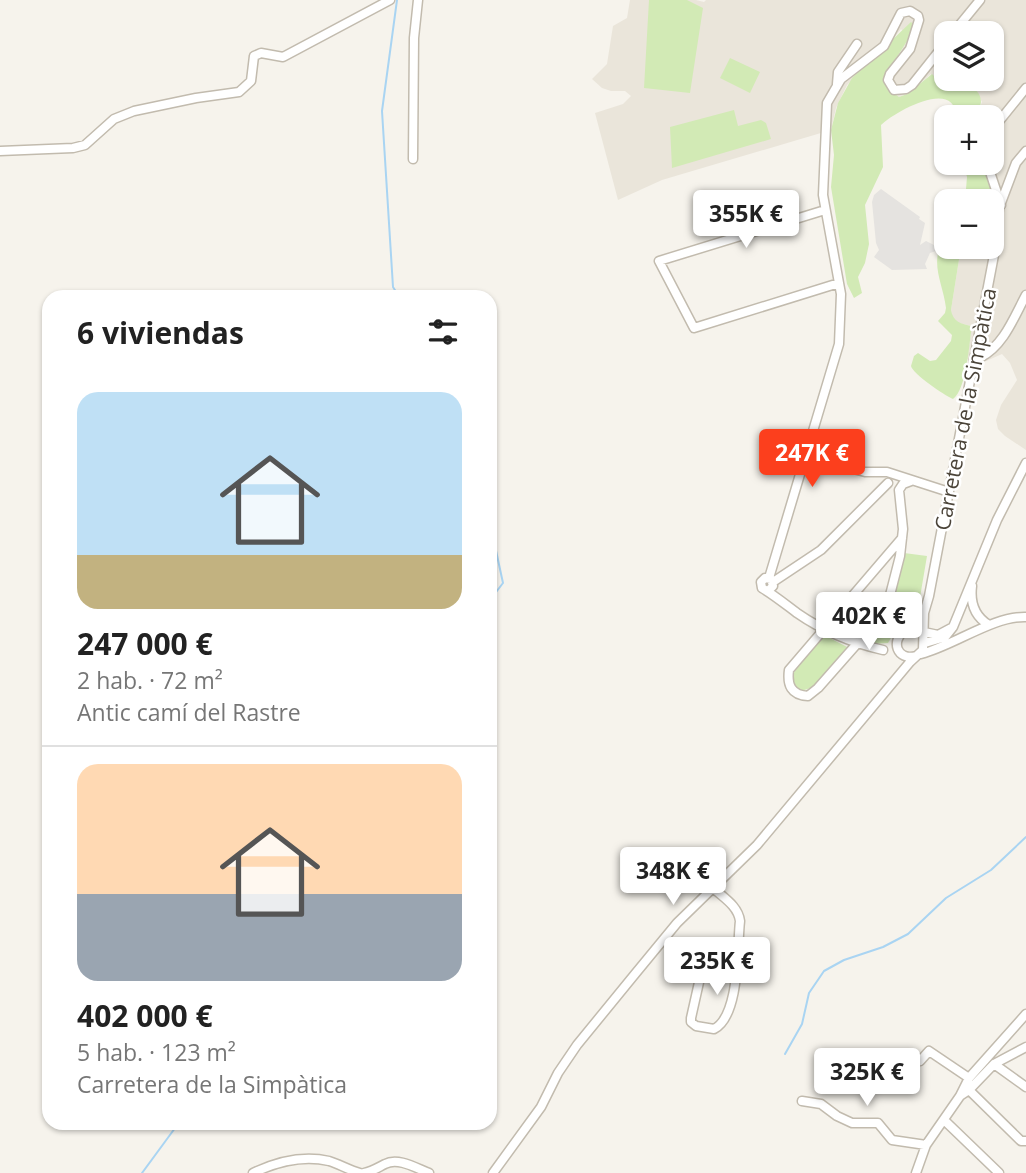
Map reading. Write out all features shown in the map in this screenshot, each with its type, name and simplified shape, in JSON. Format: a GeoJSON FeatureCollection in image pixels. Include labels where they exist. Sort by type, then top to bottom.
{"type":"FeatureCollection","features":[{"type":"Feature","properties":{"kind":"street"},"geometry":{"type":"LineString","coordinates":[[0,151],[73,148],[85,145],[114,119],[134,111],[239,92],[251,80],[254,56],[261,53],[283,57],[390,0]]}},
{"type":"Feature","properties":{"kind":"street"},"geometry":{"type":"LineString","coordinates":[[413,159],[414,38],[418,0]]}},
{"type":"Feature","properties":{"kind":"street"},"geometry":{"type":"LineString","coordinates":[[963,21],[980,0]]}},
{"type":"Feature","properties":{"kind":"street"},"geometry":{"type":"LineString","coordinates":[[771,583],[839,344],[842,305],[825,211],[826,109],[837,84],[884,46],[897,20],[905,11],[914,13],[919,20],[910,49],[890,74],[888,80],[894,90],[906,89],[912,85],[934,57]]}},
{"type":"Feature","properties":{"kind":"street"},"geometry":{"type":"LineString","coordinates":[[837,84],[836,76],[857,44]]}},
{"type":"Feature","properties":{"kind":"street"},"geometry":{"type":"LineString","coordinates":[[1004,116],[1026,89]]}},
{"type":"Feature","properties":{"kind":"street"},"geometry":{"type":"LineString","coordinates":[[1004,195],[1016,163],[1026,151]]}},
{"type":"Feature","properties":{"kind":"street"},"geometry":{"type":"LineString","coordinates":[[991,175],[995,189]]}},
{"type":"Feature","properties":{"kind":"street"},"geometry":{"type":"LineString","coordinates":[[992,178],[999,180],[1011,177]]}},
{"type":"Feature","properties":{"kind":"street"},"geometry":{"type":"LineString","coordinates":[[825,211],[659,261],[694,328],[839,283]]}},
{"type":"Feature","properties":{"kind":"street","name":"Carretera de la Simpàtica"},"geometry":{"type":"LineString","coordinates":[[919,641],[976,353],[991,259]]}},
{"type":"Feature","properties":{"kind":"street"},"geometry":{"type":"LineString","coordinates":[[976,353],[985,355],[1000,341],[1026,295]]}},
{"type":"Feature","properties":{"kind":"street"},"geometry":{"type":"LineString","coordinates":[[807,457],[865,472],[887,472],[895,485],[902,538],[898,568],[890,595],[878,618],[818,688],[808,696],[791,690],[787,681],[789,670],[902,538]]}},
{"type":"Feature","properties":{"kind":"street"},"geometry":{"type":"LineString","coordinates":[[493,1173],[541,1107],[558,1073],[583,1038],[677,923],[757,845],[898,677],[919,641],[948,635],[997,520],[1026,463]]}},
{"type":"Feature","properties":{"kind":"street"},"geometry":{"type":"LineString","coordinates":[[771,583],[821,550],[895,485],[949,492]]}},
{"type":"Feature","properties":{"kind":"street"},"geometry":{"type":"LineString","coordinates":[[972,579],[971,594],[975,612],[980,620],[989,625]]}},
{"type":"Feature","properties":{"kind":"street"},"geometry":{"type":"LineString","coordinates":[[771,583],[798,613],[824,628],[858,643],[910,658],[919,641],[914,625],[924,613]]}},
{"type":"Feature","properties":{"kind":"street"},"geometry":{"type":"LineString","coordinates":[[897,637],[919,641],[937,649],[989,625],[1016,617],[1026,617]]}},
{"type":"Feature","properties":{"kind":"street"},"geometry":{"type":"LineString","coordinates":[[883,650],[897,637]]}},
{"type":"Feature","properties":{"kind":"street"},"geometry":{"type":"LineString","coordinates":[[897,637],[896,646],[901,654],[902,668],[898,677]]}},
{"type":"Feature","properties":{"kind":"street"},"geometry":{"type":"LineString","coordinates":[[713,888],[738,912],[740,921],[733,995],[726,1018],[714,1029],[696,1026],[691,1022],[691,1018],[704,960],[712,952],[738,940]]}},
{"type":"Feature","properties":{"kind":"street"},"geometry":{"type":"LineString","coordinates":[[916,1173],[926,1145],[960,1096],[969,1078],[1026,1014]]}},
{"type":"Feature","properties":{"kind":"street"},"geometry":{"type":"LineString","coordinates":[[960,1096],[970,1090],[994,1064],[1026,1047]]}},
{"type":"Feature","properties":{"kind":"street"},"geometry":{"type":"LineString","coordinates":[[920,1061],[929,1051],[969,1078]]}},
{"type":"Feature","properties":{"kind":"street"},"geometry":{"type":"LineString","coordinates":[[994,1064],[1026,1087]]}},
{"type":"Feature","properties":{"kind":"street"},"geometry":{"type":"LineString","coordinates":[[970,1090],[1021,1141],[1026,1141]]}},
{"type":"Feature","properties":{"kind":"street"},"geometry":{"type":"LineString","coordinates":[[802,1101],[821,1104],[846,1122],[878,1123],[892,1140],[926,1145]]}},
{"type":"Feature","properties":{"kind":"street"},"geometry":{"type":"LineString","coordinates":[[944,1120],[999,1173]]}},
{"type":"Feature","properties":{"kind":"street"},"geometry":{"type":"LineString","coordinates":[[253,1173],[300,1159],[330,1161],[345,1170],[362,1173],[375,1171],[386,1163],[397,1161],[429,1173]]}},
{"type":"Feature","properties":{"kind":"shaded area"},"geometry":{"type":"Polygon","coordinates":[[[630,0],[1026,0],[1026,450],[998,429],[996,420],[1001,405],[1017,380],[1010,363],[1002,354],[984,362],[967,359],[972,326],[958,323],[952,317],[951,310],[959,259],[1004,259],[1004,189],[991,189],[987,175],[1004,175],[1004,105],[981,105],[976,91],[1004,91],[1004,21],[934,21],[934,77],[931,74],[909,93],[899,97],[891,91],[885,76],[909,38],[901,29],[847,85],[836,108],[831,130],[662,180],[618,200],[595,113],[623,104],[631,96],[625,91],[602,88],[592,79],[607,64],[613,26],[627,18],[630,0]]]}},
{"type":"Feature","properties":{"kind":"shaded area"},"geometry":{"type":"Polygon","coordinates":[[[881,189],[925,223],[920,245],[926,241],[934,245],[934,252],[930,253],[925,264],[927,269],[892,270],[874,257],[879,250],[872,202],[874,195],[881,189]]]}},
{"type":"Feature","properties":{"kind":"green space"},"geometry":{"type":"Polygon","coordinates":[[[649,0],[687,0],[703,8],[690,93],[644,88],[649,0]]]}},
{"type":"Feature","properties":{"kind":"green space"},"geometry":{"type":"Polygon","coordinates":[[[911,22],[914,25],[909,38],[885,76],[891,91],[899,97],[907,94],[932,74],[934,91],[976,91],[981,100],[981,105],[953,105],[946,100],[936,99],[923,101],[910,106],[881,125],[883,167],[865,205],[869,244],[865,263],[858,277],[862,293],[854,298],[847,284],[831,187],[834,155],[831,130],[838,103],[852,78],[911,22]]]}},
{"type":"Feature","properties":{"kind":"green space"},"geometry":{"type":"Polygon","coordinates":[[[730,58],[760,72],[750,93],[720,78],[730,58]]]}},
{"type":"Feature","properties":{"kind":"green space"},"geometry":{"type":"Polygon","coordinates":[[[734,110],[738,126],[761,120],[766,123],[771,139],[672,168],[670,127],[734,110]]]}},
{"type":"Feature","properties":{"kind":"green space"},"geometry":{"type":"Polygon","coordinates":[[[988,175],[993,189],[966,189],[967,177],[988,175]]]}},
{"type":"Feature","properties":{"kind":"green space"},"geometry":{"type":"Polygon","coordinates":[[[937,259],[959,259],[951,310],[958,322],[972,326],[964,376],[958,394],[953,399],[923,379],[911,366],[918,353],[930,361],[936,360],[951,341],[952,335],[938,321],[946,308],[937,259]]]}},
{"type":"Feature","properties":{"kind":"green space"},"geometry":{"type":"Polygon","coordinates":[[[904,553],[927,556],[917,615],[911,622],[896,629],[888,643],[873,644],[869,636],[892,596],[904,553]]]}},
{"type":"Feature","properties":{"kind":"green space"},"geometry":{"type":"Polygon","coordinates":[[[824,635],[849,648],[814,687],[801,691],[794,687],[791,676],[824,635]]]}},
{"type":"Feature","properties":{"kind":"waterway"},"geometry":{"type":"LineString","coordinates":[[395,290],[382,111],[397,0]]}},
{"type":"Feature","properties":{"kind":"waterway"},"geometry":{"type":"LineString","coordinates":[[497,555],[503,583],[497,591]]}},
{"type":"Feature","properties":{"kind":"waterway"},"geometry":{"type":"LineString","coordinates":[[785,1054],[802,1024],[809,993],[824,971],[908,934],[946,898],[991,870],[1026,837]]}},
{"type":"Feature","properties":{"kind":"waterway"},"geometry":{"type":"LineString","coordinates":[[142,1173],[174,1130]]}}]}
